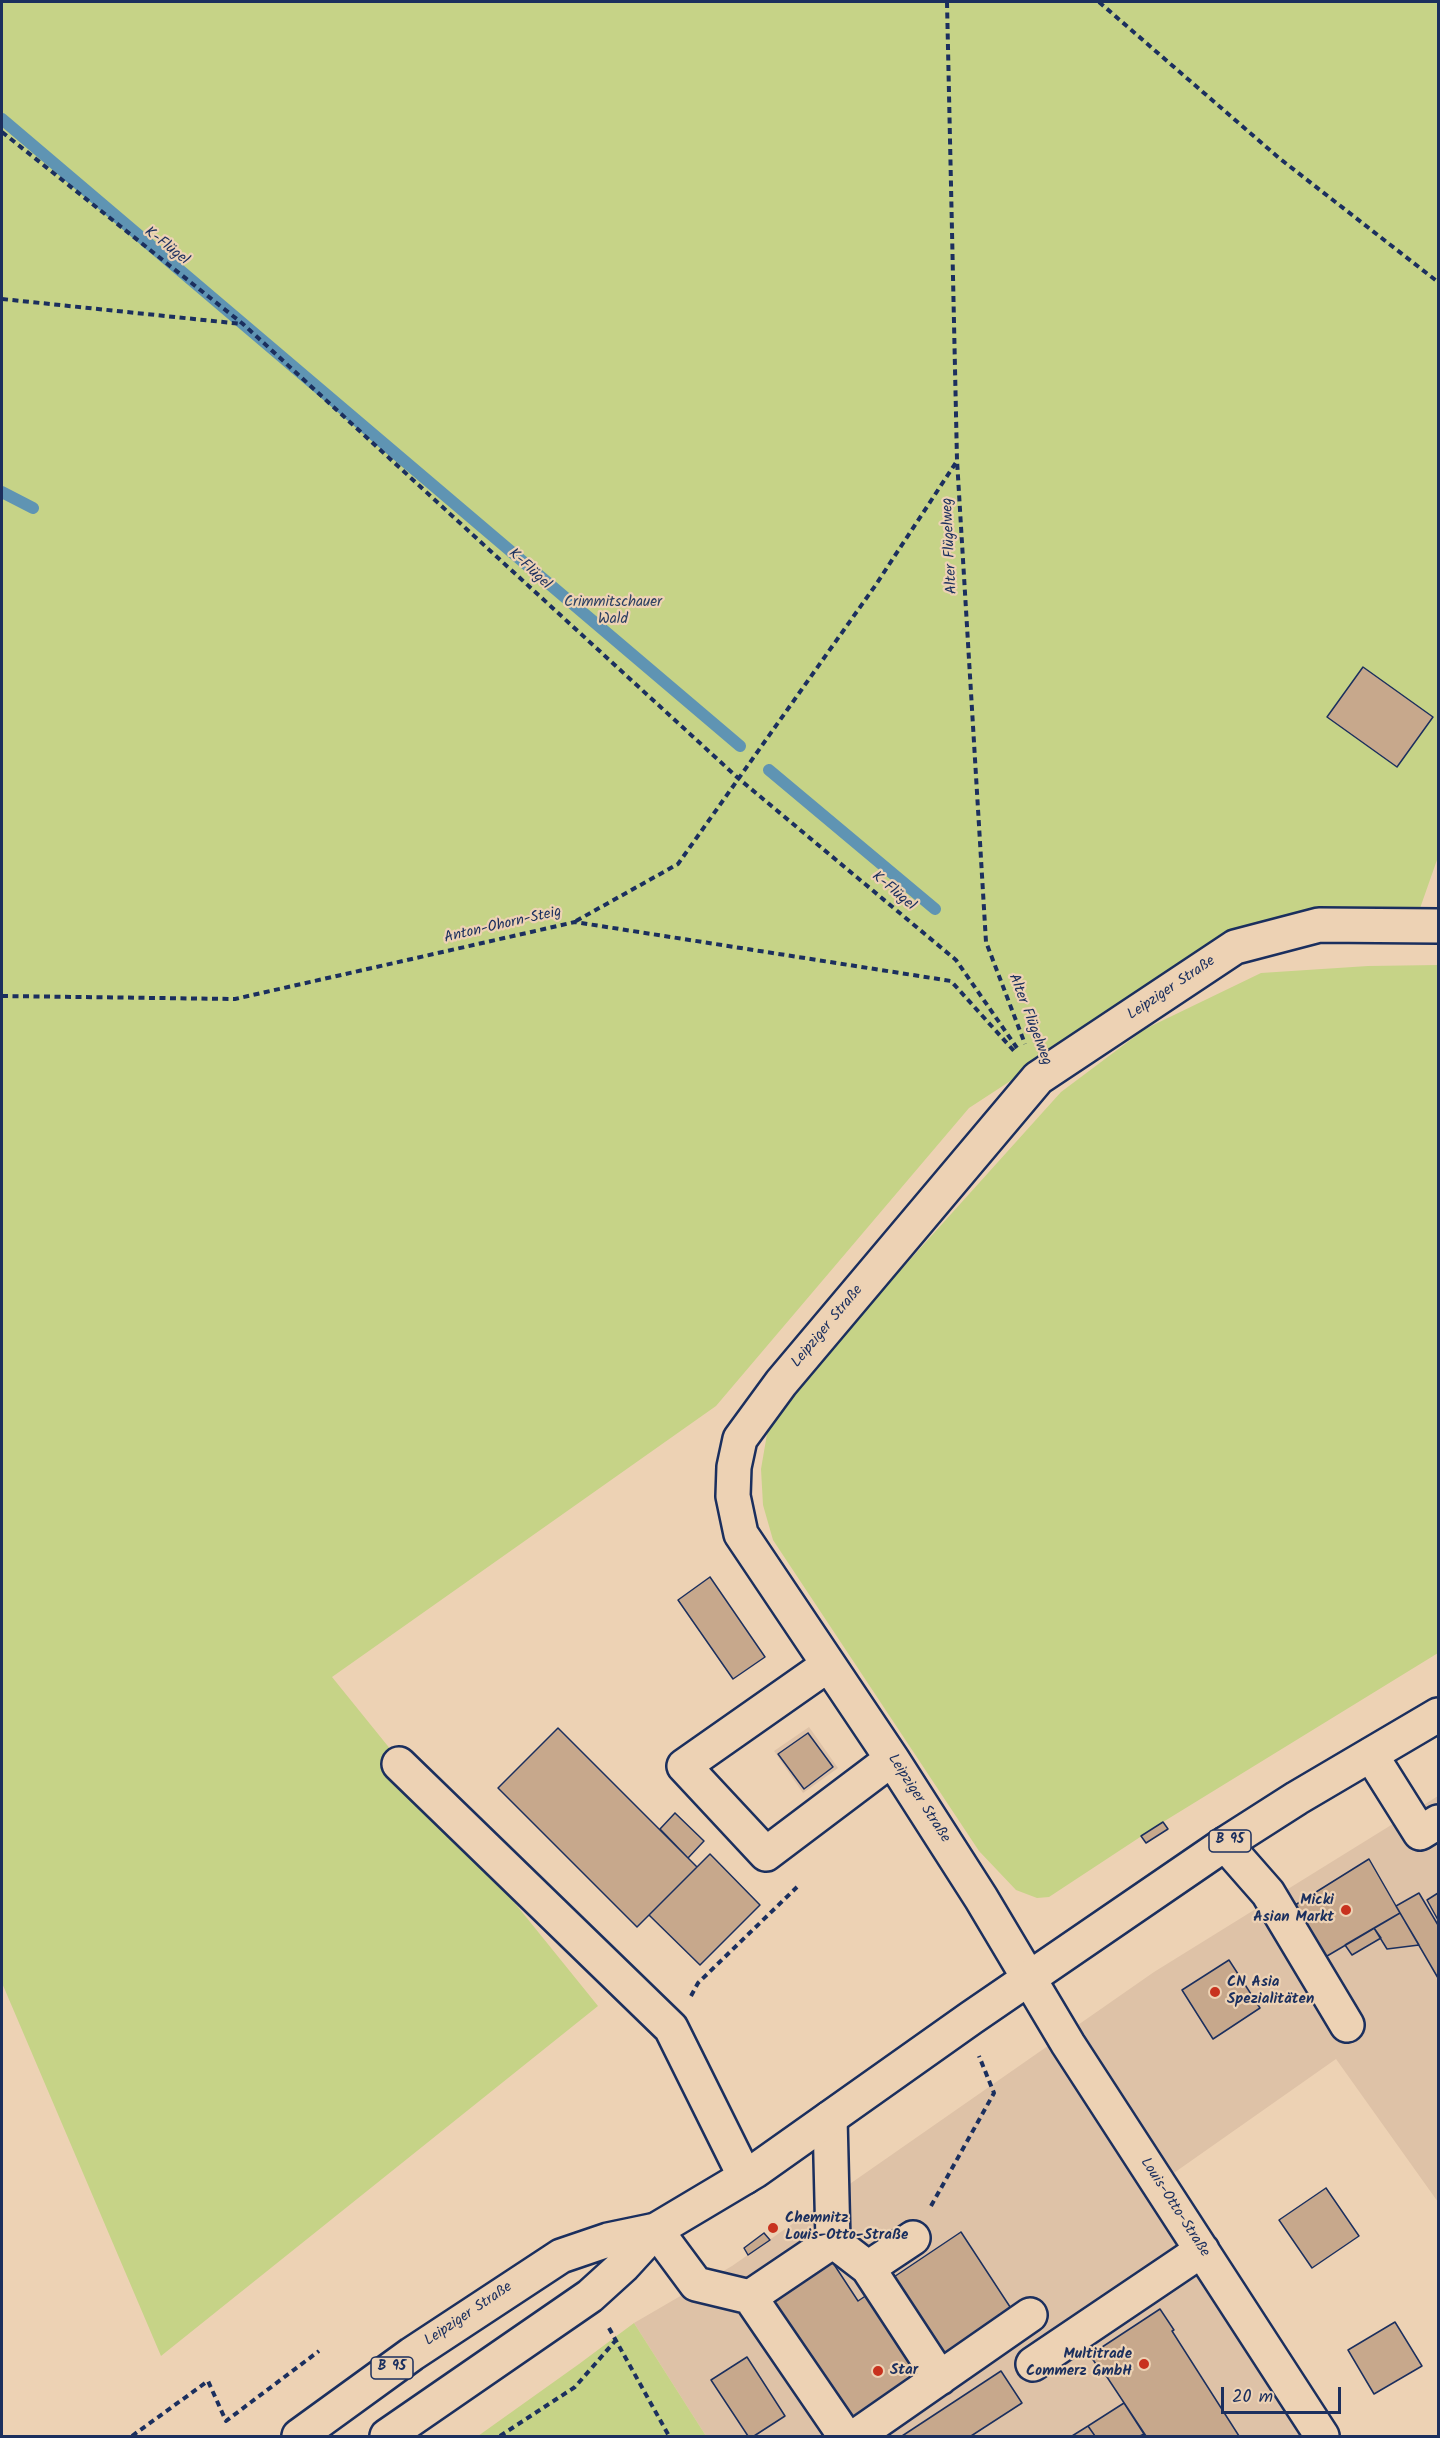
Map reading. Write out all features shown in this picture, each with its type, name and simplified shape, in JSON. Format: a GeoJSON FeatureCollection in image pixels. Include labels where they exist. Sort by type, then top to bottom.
{"type":"FeatureCollection","features":[{"type":"Feature","properties":{"kind":"street","name":"Leipziger Straße"},"geometry":{"type":"LineString","coordinates":[[1029,1978],[892,1759],[741,1534],[733,1496],[734,1467],[740,1439],[781,1383],[1038,1078],[1235,947],[1319,926],[1438,926]]}},
{"type":"Feature","properties":{"kind":"street"},"geometry":{"type":"LineString","coordinates":[[828,1665],[684,1766],[766,1854],[892,1759]]}},
{"type":"Feature","properties":{"kind":"street","name":"Leipziger Straße"},"geometry":{"type":"LineString","coordinates":[[387,2436],[590,2296],[623,2266],[656,2230],[745,2177],[1225,1844],[1297,1798],[1438,1715]]}},
{"type":"Feature","properties":{"kind":"street"},"geometry":{"type":"LineString","coordinates":[[1371,1755],[1420,1833],[1438,1822]]}},
{"type":"Feature","properties":{"kind":"street"},"geometry":{"type":"LineString","coordinates":[[399,1764],[671,2028],[745,2177]]}},
{"type":"Feature","properties":{"kind":"street"},"geometry":{"type":"LineString","coordinates":[[1225,1844],[1268,1893],[1347,2025]]}},
{"type":"Feature","properties":{"kind":"street","name":"Louis-Otto-Straße"},"geometry":{"type":"LineString","coordinates":[[1029,1978],[1074,2054],[1322,2436]]}},
{"type":"Feature","properties":{"kind":"street"},"geometry":{"type":"LineString","coordinates":[[830,2118],[833,2241]]}},
{"type":"Feature","properties":{"kind":"street","name":"Leipziger Straße"},"geometry":{"type":"LineString","coordinates":[[299,2436],[412,2354],[561,2256],[608,2240],[656,2230]]}},
{"type":"Feature","properties":{"kind":"street"},"geometry":{"type":"LineString","coordinates":[[656,2230],[696,2284],[750,2297],[845,2436]]}},
{"type":"Feature","properties":{"kind":"street"},"geometry":{"type":"LineString","coordinates":[[868,2268],[912,2238]]}},
{"type":"Feature","properties":{"kind":"street"},"geometry":{"type":"LineString","coordinates":[[833,2241],[868,2268],[940,2378]]}},
{"type":"Feature","properties":{"kind":"street"},"geometry":{"type":"LineString","coordinates":[[750,2297],[833,2241]]}},
{"type":"Feature","properties":{"kind":"street"},"geometry":{"type":"LineString","coordinates":[[1033,2364],[1202,2250]]}},
{"type":"Feature","properties":{"kind":"street"},"geometry":{"type":"LineString","coordinates":[[856,2436],[1030,2315]]}},
{"type":"Feature","properties":{"kind":"path","name":"Alter Flügelweg"},"geometry":{"type":"LineString","coordinates":[[947,2],[957,460],[986,942],[1038,1078]]}},
{"type":"Feature","properties":{"kind":"path"},"geometry":{"type":"LineString","coordinates":[[1099,2],[1279,158],[1438,282]]}},
{"type":"Feature","properties":{"kind":"path","name":"K-Flügel"},"geometry":{"type":"LineString","coordinates":[[2,132],[243,324],[738,778],[956,960],[1038,1078]]}},
{"type":"Feature","properties":{"kind":"path"},"geometry":{"type":"LineString","coordinates":[[2,298],[243,324]]}},
{"type":"Feature","properties":{"kind":"path"},"geometry":{"type":"LineString","coordinates":[[575,922],[678,864],[875,586],[957,460]]}},
{"type":"Feature","properties":{"kind":"path","name":"Anton-Ohorn-Steig"},"geometry":{"type":"LineString","coordinates":[[2,996],[236,999],[575,922],[951,981],[1038,1078]]}},
{"type":"Feature","properties":{"kind":"path"},"geometry":{"type":"LineString","coordinates":[[698,1983],[797,1887]]}},
{"type":"Feature","properties":{"kind":"path"},"geometry":{"type":"LineString","coordinates":[[912,2238],[994,2093],[964,2023]]}},
{"type":"Feature","properties":{"kind":"path"},"geometry":{"type":"LineString","coordinates":[[590,2296],[669,2436]]}},
{"type":"Feature","properties":{"kind":"path"},"geometry":{"type":"LineString","coordinates":[[500,2436],[575,2387],[616,2340]]}},
{"type":"Feature","properties":{"kind":"path"},"geometry":{"type":"LineString","coordinates":[[132,2436],[208,2381],[226,2421],[319,2350]]}},
{"type":"Feature","properties":{"kind":"shaded area"},"geometry":{"type":"Polygon","coordinates":[[[809,1727],[838,1768],[803,1793],[774,1751],[809,1727]]]}},
{"type":"Feature","properties":{"kind":"shaded area"},"geometry":{"type":"Polygon","coordinates":[[[1438,1796],[1438,2202],[1336,2059],[1161,2182],[1335,2436],[706,2436],[634,2323],[732,2266],[1154,1972],[1438,1796]]]}},
{"type":"Feature","properties":{"kind":"green space","name":"Crimmitschauer Wald"},"geometry":{"type":"Polygon","coordinates":[[[2,2],[1438,2],[1438,857],[1418,914],[1237,933],[969,1108],[716,1406],[332,1677],[598,2006],[161,2356],[2,1983],[2,2]]]}},
{"type":"Feature","properties":{"kind":"green space"},"geometry":{"type":"Polygon","coordinates":[[[1438,965],[1438,1653],[1163,1822],[1049,1897],[1037,1898],[1016,1890],[979,1851],[773,1540],[763,1505],[761,1469],[767,1434],[785,1404],[897,1274],[1061,1092],[1145,1029],[1261,973],[1368,966],[1438,965]]]}},
{"type":"Feature","properties":{"kind":"green space"},"geometry":{"type":"Polygon","coordinates":[[[634,2323],[706,2436],[478,2436],[579,2364],[634,2323]]]}},
{"type":"Feature","properties":{"kind":"building"},"geometry":{"type":"Polygon","coordinates":[[[1363,667],[1433,717],[1397,767],[1327,717],[1363,667]]]}},
{"type":"Feature","properties":{"kind":"building"},"geometry":{"type":"Polygon","coordinates":[[[710,1577],[765,1657],[733,1679],[678,1600],[710,1577]]]}},
{"type":"Feature","properties":{"kind":"building"},"geometry":{"type":"Polygon","coordinates":[[[558,1728],[697,1867],[637,1927],[498,1788],[558,1728]]]}},
{"type":"Feature","properties":{"kind":"building"},"geometry":{"type":"Polygon","coordinates":[[[808,1733],[833,1767],[804,1789],[778,1754],[808,1733]]]}},
{"type":"Feature","properties":{"kind":"building"},"geometry":{"type":"Polygon","coordinates":[[[675,1813],[704,1841],[688,1858],[660,1829],[675,1813]]]}},
{"type":"Feature","properties":{"kind":"building"},"geometry":{"type":"Polygon","coordinates":[[[1163,1822],[1168,1829],[1146,1843],[1141,1836],[1163,1822]]]}},
{"type":"Feature","properties":{"kind":"building"},"geometry":{"type":"Polygon","coordinates":[[[710,1854],[760,1905],[700,1965],[649,1915],[710,1854]]]}},
{"type":"Feature","properties":{"kind":"building","name":"Micki Asian Markt"},"geometry":{"type":"Polygon","coordinates":[[[1369,1859],[1400,1913],[1322,1959],[1292,1907],[1369,1859]]]}},
{"type":"Feature","properties":{"kind":"building"},"geometry":{"type":"Polygon","coordinates":[[[1419,1893],[1438,1925],[1438,1978],[1396,1906],[1419,1893]]]}},
{"type":"Feature","properties":{"kind":"building"},"geometry":{"type":"Polygon","coordinates":[[[1438,1893],[1438,1920],[1427,1900],[1438,1893]]]}},
{"type":"Feature","properties":{"kind":"building"},"geometry":{"type":"Polygon","coordinates":[[[1400,1913],[1419,1945],[1387,1949],[1374,1928],[1400,1913]]]}},
{"type":"Feature","properties":{"kind":"building"},"geometry":{"type":"Polygon","coordinates":[[[1374,1928],[1381,1938],[1352,1955],[1345,1945],[1374,1928]]]}},
{"type":"Feature","properties":{"kind":"building"},"geometry":{"type":"Polygon","coordinates":[[[1229,1960],[1260,2008],[1213,2039],[1182,1990],[1229,1960]]]}},
{"type":"Feature","properties":{"kind":"building"},"geometry":{"type":"Polygon","coordinates":[[[1326,2188],[1359,2236],[1312,2268],[1279,2220],[1326,2188]]]}},
{"type":"Feature","properties":{"kind":"building","name":"Star"},"geometry":{"type":"Polygon","coordinates":[[[961,2232],[1016,2316],[856,2425],[759,2280],[818,2240],[858,2301],[961,2232]]]}},
{"type":"Feature","properties":{"kind":"building"},"geometry":{"type":"Polygon","coordinates":[[[764,2233],[770,2240],[748,2255],[744,2248],[764,2233]]]}},
{"type":"Feature","properties":{"kind":"building","name":"Multitrade Commerz GmbH"},"geometry":{"type":"Polygon","coordinates":[[[1160,2309],[1239,2436],[1146,2436],[1090,2355],[1160,2309]]]}},
{"type":"Feature","properties":{"kind":"building"},"geometry":{"type":"Polygon","coordinates":[[[1395,2322],[1422,2366],[1374,2394],[1348,2350],[1395,2322]]]}},
{"type":"Feature","properties":{"kind":"building"},"geometry":{"type":"Polygon","coordinates":[[[747,2357],[785,2416],[754,2436],[748,2436],[711,2380],[747,2357]]]}},
{"type":"Feature","properties":{"kind":"building"},"geometry":{"type":"Polygon","coordinates":[[[1001,2371],[1022,2403],[971,2436],[902,2436],[1001,2371]]]}},
{"type":"Feature","properties":{"kind":"building"},"geometry":{"type":"Polygon","coordinates":[[[1124,2403],[1144,2434],[1140,2436],[1095,2436],[1088,2426],[1124,2403]]]}},
{"type":"Feature","properties":{"kind":"building"},"geometry":{"type":"Polygon","coordinates":[[[1088,2426],[1095,2436],[1072,2436],[1088,2426]]]}},
{"type":"Feature","properties":{"kind":"waterway"},"geometry":{"type":"LineString","coordinates":[[2,119],[740,746]]}},
{"type":"Feature","properties":{"kind":"waterway"},"geometry":{"type":"LineString","coordinates":[[2,492],[33,508]]}},
{"type":"Feature","properties":{"kind":"waterway"},"geometry":{"type":"LineString","coordinates":[[769,770],[935,909]]}},
{"type":"Feature","properties":{"kind":"place","name":"Micki Asian Markt"},"geometry":{"type":"Point","coordinates":[1346,1910]}},
{"type":"Feature","properties":{"kind":"place","name":"CN Asia Spezialitäten"},"geometry":{"type":"Point","coordinates":[1215,1992]}},
{"type":"Feature","properties":{"kind":"place","name":"Chemnitz Louis-Otto-Straße"},"geometry":{"type":"Point","coordinates":[773,2228]}},
{"type":"Feature","properties":{"kind":"place","name":"Multitrade Commerz GmbH"},"geometry":{"type":"Point","coordinates":[1144,2364]}},
{"type":"Feature","properties":{"kind":"place","name":"Star"},"geometry":{"type":"Point","coordinates":[878,2371]}}]}
